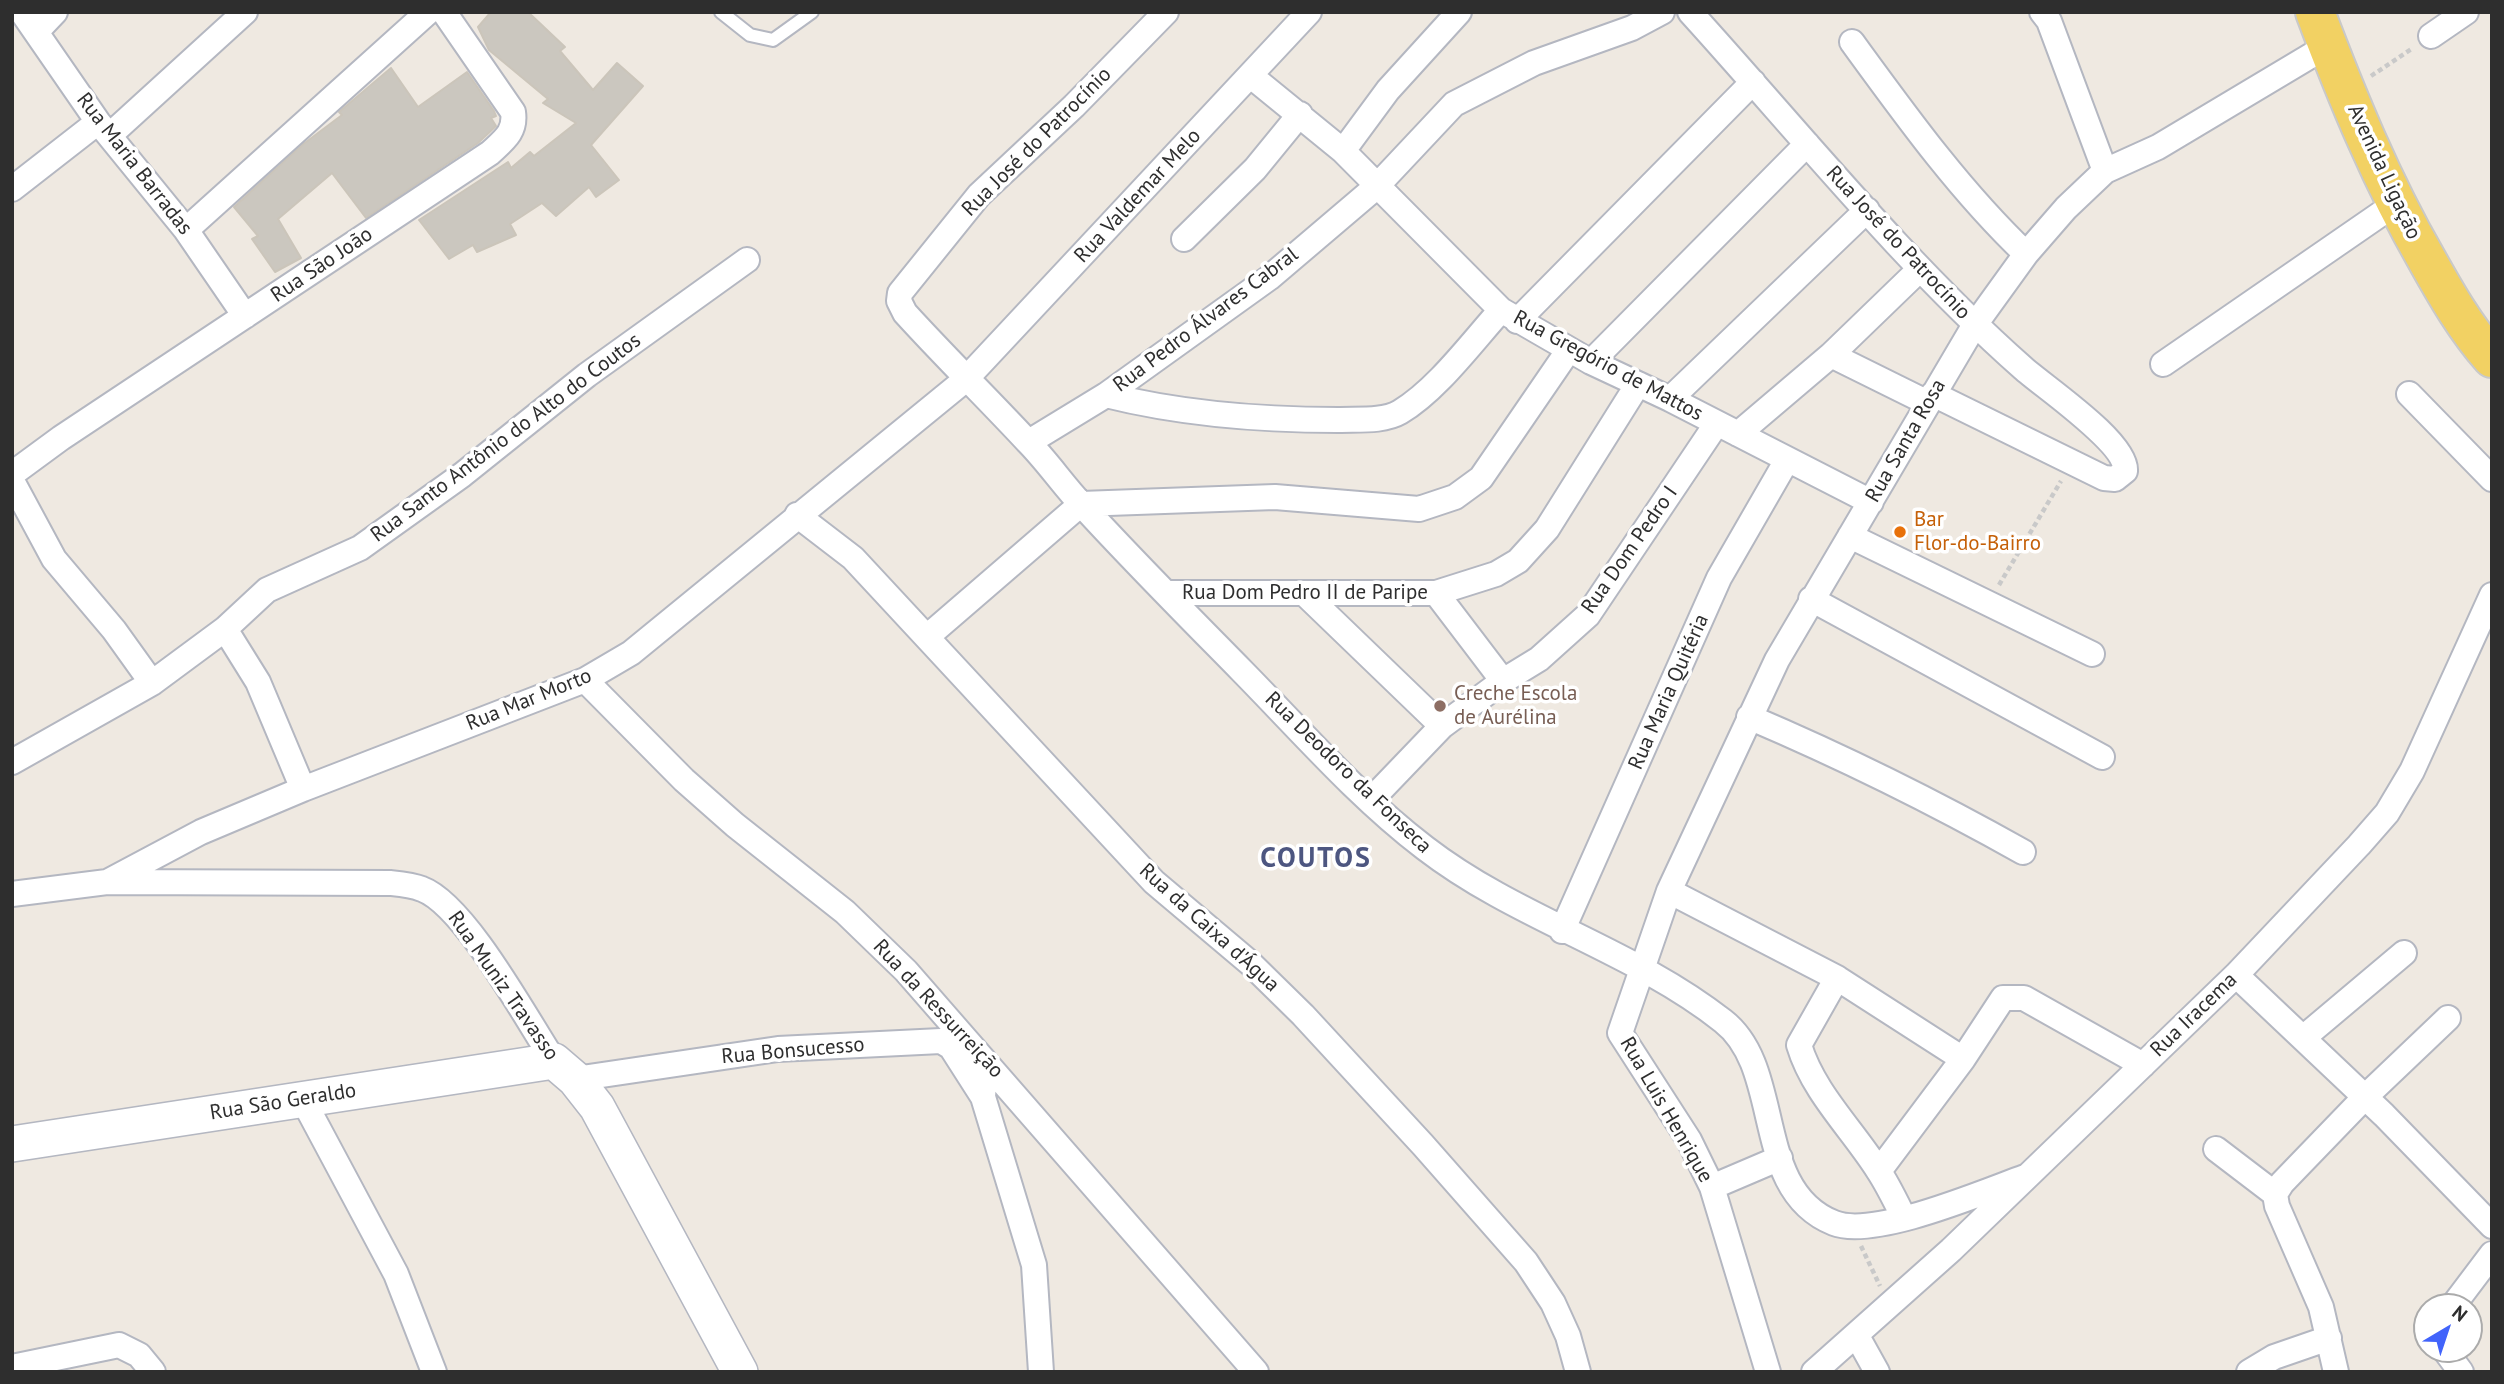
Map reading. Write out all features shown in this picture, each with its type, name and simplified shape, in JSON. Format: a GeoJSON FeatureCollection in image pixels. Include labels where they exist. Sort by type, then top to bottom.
{"type":"FeatureCollection","features":[{"type":"Feature","properties":{"kind":"main road","name":"Avenida Ligação"},"geometry":{"type":"LineString","coordinates":[[2321,29],[2395,204],[2468,329],[2492,358]]}},
{"type":"Feature","properties":{"kind":"street"},"geometry":{"type":"LineString","coordinates":[[29,22],[55,12]]}},
{"type":"Feature","properties":{"kind":"street"},"geometry":{"type":"LineString","coordinates":[[12,189],[104,128],[245,12]]}},
{"type":"Feature","properties":{"kind":"street"},"geometry":{"type":"LineString","coordinates":[[186,230],[428,12]]}},
{"type":"Feature","properties":{"kind":"street","name":"Rua São João"},"geometry":{"type":"LineString","coordinates":[[12,474],[61,438],[489,153],[509,135],[514,124],[513,112],[444,12]]}},
{"type":"Feature","properties":{"kind":"street","name":"Rua José do Patrocínio"},"geometry":{"type":"LineString","coordinates":[[905,313],[899,301],[900,293],[979,195],[1074,106],[1166,12]]}},
{"type":"Feature","properties":{"kind":"street","name":"Rua Valdemar Melo"},"geometry":{"type":"LineString","coordinates":[[965,380],[1309,12]]}},
{"type":"Feature","properties":{"kind":"street"},"geometry":{"type":"LineString","coordinates":[[1343,151],[1388,89],[1459,12]]}},
{"type":"Feature","properties":{"kind":"street","name":"Rua Pedro Álvares Cabral"},"geometry":{"type":"LineString","coordinates":[[1029,442],[1106,395],[1269,278],[1376,187],[1454,104],[1477,90],[1579,44],[1643,24],[1662,12]]}},
{"type":"Feature","properties":{"kind":"street","name":"Rua José do Patrocínio"},"geometry":{"type":"LineString","coordinates":[[1690,12],[1919,270],[1975,326],[2094,427],[2122,457],[2125,471],[2115,479],[2104,478],[2072,462]]}},
{"type":"Feature","properties":{"kind":"street"},"geometry":{"type":"LineString","coordinates":[[2042,12],[2049,20],[2105,171]]}},
{"type":"Feature","properties":{"kind":"street"},"geometry":{"type":"LineString","coordinates":[[2431,36],[2466,12]]}},
{"type":"Feature","properties":{"kind":"street","name":"Rua Maria Barradas"},"geometry":{"type":"LineString","coordinates":[[29,22],[104,128],[186,230],[245,316]]}},
{"type":"Feature","properties":{"kind":"street","name":"Rua Santa Rosa"},"geometry":{"type":"LineString","coordinates":[[1641,970],[1669,891],[1749,717],[1811,599],[1975,326],[2026,254],[2066,208],[2105,171],[2158,147],[2321,29]]}},
{"type":"Feature","properties":{"kind":"street"},"geometry":{"type":"LineString","coordinates":[[1852,43],[1954,178],[2026,254]]}},
{"type":"Feature","properties":{"kind":"street","name":"Rua Gregório de Mattos"},"geometry":{"type":"LineString","coordinates":[[1251,76],[1343,151],[1376,187],[1509,316],[1568,351],[1670,399],[1871,502]]}},
{"type":"Feature","properties":{"kind":"street"},"geometry":{"type":"LineString","coordinates":[[1106,395],[1156,406],[1281,420],[1376,419],[1398,414],[1418,400],[1509,316],[1753,82]]}},
{"type":"Feature","properties":{"kind":"street"},"geometry":{"type":"LineString","coordinates":[[1184,239],[1255,169],[1300,114]]}},
{"type":"Feature","properties":{"kind":"street"},"geometry":{"type":"LineString","coordinates":[[1591,362],[1807,144]]}},
{"type":"Feature","properties":{"kind":"street"},"geometry":{"type":"LineString","coordinates":[[2163,364],[2395,204]]}},
{"type":"Feature","properties":{"kind":"street"},"geometry":{"type":"LineString","coordinates":[[1670,399],[1867,210]]}},
{"type":"Feature","properties":{"kind":"street","name":"Rua Santo Antônio do Alto do Coutos"},"geometry":{"type":"LineString","coordinates":[[12,762],[152,683],[225,629],[267,590],[360,548],[462,475],[587,375],[747,260]]}},
{"type":"Feature","properties":{"kind":"street","name":"Rua Dom Pedro I"},"geometry":{"type":"LineString","coordinates":[[1371,800],[1442,726],[1503,681],[1539,659],[1588,615],[1727,429],[1831,355],[1919,270]]}},
{"type":"Feature","properties":{"kind":"street","name":"Rua Deodoro da Fonseca"},"geometry":{"type":"LineString","coordinates":[[905,313],[965,380],[1029,442],[1081,505],[1166,593],[1371,800],[1419,844],[1462,877],[1641,970],[1721,1020],[1736,1033],[1748,1051],[1784,1174],[1798,1194],[1817,1213],[1832,1222],[1854,1229]]}},
{"type":"Feature","properties":{"kind":"street"},"geometry":{"type":"LineString","coordinates":[[928,636],[1081,505],[1275,497],[1419,509],[1455,497],[1481,478],[1568,351]]}},
{"type":"Feature","properties":{"kind":"street"},"geometry":{"type":"LineString","coordinates":[[1831,355],[2072,462]]}},
{"type":"Feature","properties":{"kind":"street","name":"Rua Mar Morto"},"geometry":{"type":"LineString","coordinates":[[107,882],[201,832],[303,789],[585,680],[631,653],[965,380]]}},
{"type":"Feature","properties":{"kind":"street","name":"Rua Dom Pedro II de Paripe"},"geometry":{"type":"LineString","coordinates":[[1166,593],[1436,593],[1496,574],[1518,561],[1547,529],[1638,384]]}},
{"type":"Feature","properties":{"kind":"street"},"geometry":{"type":"LineString","coordinates":[[2409,394],[2492,479]]}},
{"type":"Feature","properties":{"kind":"street","name":"Rua Maria Quitéria"},"geometry":{"type":"LineString","coordinates":[[1562,931],[1719,578],[1787,460]]}},
{"type":"Feature","properties":{"kind":"street"},"geometry":{"type":"LineString","coordinates":[[12,481],[54,559],[114,631],[152,683]]}},
{"type":"Feature","properties":{"kind":"street","name":"Rua da Caixa d'Água"},"geometry":{"type":"LineString","coordinates":[[797,515],[853,558],[1154,882],[1250,963],[1303,1015],[1440,1164],[1533,1272],[1553,1303],[1568,1336],[1578,1372]]}},
{"type":"Feature","properties":{"kind":"street"},"geometry":{"type":"LineString","coordinates":[[1850,536],[2092,654]]}},
{"type":"Feature","properties":{"kind":"street"},"geometry":{"type":"LineString","coordinates":[[1304,593],[1442,726]]}},
{"type":"Feature","properties":{"kind":"street"},"geometry":{"type":"LineString","coordinates":[[1436,593],[1503,681]]}},
{"type":"Feature","properties":{"kind":"street","name":"Rua Iracema"},"geometry":{"type":"LineString","coordinates":[[1814,1372],[1857,1336],[2236,975],[2387,813],[2412,772],[2492,595]]}},
{"type":"Feature","properties":{"kind":"street"},"geometry":{"type":"LineString","coordinates":[[1811,599],[2102,757]]}},
{"type":"Feature","properties":{"kind":"street"},"geometry":{"type":"LineString","coordinates":[[225,629],[258,682],[303,789]]}},
{"type":"Feature","properties":{"kind":"street","name":"Rua da Ressurreição"},"geometry":{"type":"LineString","coordinates":[[585,680],[684,780],[735,825],[845,912],[906,971],[1256,1372]]}},
{"type":"Feature","properties":{"kind":"street"},"geometry":{"type":"LineString","coordinates":[[1749,717],[1830,751],[1942,806],[2023,852]]}},
{"type":"Feature","properties":{"kind":"street","name":"Rua Muniz Travasso"},"geometry":{"type":"LineString","coordinates":[[12,894],[107,882],[390,883],[422,889],[441,901],[467,928],[564,1070],[597,1107],[740,1372]]}},
{"type":"Feature","properties":{"kind":"street"},"geometry":{"type":"LineString","coordinates":[[1669,891],[1837,978],[1963,1059]]}},
{"type":"Feature","properties":{"kind":"street"},"geometry":{"type":"LineString","coordinates":[[2303,1038],[2404,953]]}},
{"type":"Feature","properties":{"kind":"street","name":"Rua Luis Henrique"},"geometry":{"type":"LineString","coordinates":[[1641,970],[1620,1032],[1689,1140],[1712,1187],[1768,1372]]}},
{"type":"Feature","properties":{"kind":"street"},"geometry":{"type":"LineString","coordinates":[[2236,975],[2365,1097],[2492,1226]]}},
{"type":"Feature","properties":{"kind":"street"},"geometry":{"type":"LineString","coordinates":[[1837,978],[1799,1045],[1803,1059],[1824,1094],[1879,1171],[1904,1218]]}},
{"type":"Feature","properties":{"kind":"street"},"geometry":{"type":"LineString","coordinates":[[1879,1171],[1963,1059],[1997,1003],[2013,995],[2024,998],[2143,1065]]}},
{"type":"Feature","properties":{"kind":"street"},"geometry":{"type":"LineString","coordinates":[[2275,1194],[2282,1183],[2365,1097],[2448,1018]]}},
{"type":"Feature","properties":{"kind":"street","name":"Rua Bonsucesso"},"geometry":{"type":"LineString","coordinates":[[564,1070],[778,1049],[941,1041],[951,1047],[983,1097]]}},
{"type":"Feature","properties":{"kind":"street"},"geometry":{"type":"LineString","coordinates":[[985,1059],[983,1097],[1034,1265],[1041,1372]]}},
{"type":"Feature","properties":{"kind":"street","name":"Rua São Geraldo"},"geometry":{"type":"LineString","coordinates":[[12,1144],[302,1098],[564,1070]]}},
{"type":"Feature","properties":{"kind":"street"},"geometry":{"type":"LineString","coordinates":[[302,1098],[396,1274],[434,1372]]}},
{"type":"Feature","properties":{"kind":"street"},"geometry":{"type":"LineString","coordinates":[[2216,1149],[2275,1194],[2280,1213],[2321,1307],[2336,1372]]}},
{"type":"Feature","properties":{"kind":"street"},"geometry":{"type":"LineString","coordinates":[[1712,1187],[1780,1158]]}},
{"type":"Feature","properties":{"kind":"street"},"geometry":{"type":"LineString","coordinates":[[1854,1229],[1904,1218],[2025,1177]]}},
{"type":"Feature","properties":{"kind":"street"},"geometry":{"type":"LineString","coordinates":[[2463,1293],[2492,1254]]}},
{"type":"Feature","properties":{"kind":"street"},"geometry":{"type":"LineString","coordinates":[[1857,1336],[1877,1372]]}},
{"type":"Feature","properties":{"kind":"street"},"geometry":{"type":"LineString","coordinates":[[2249,1372],[2274,1357],[2329,1338]]}},
{"type":"Feature","properties":{"kind":"street"},"geometry":{"type":"LineString","coordinates":[[12,1367],[119,1345],[139,1354],[153,1372]]}},
{"type":"Feature","properties":{"kind":"lane"},"geometry":{"type":"LineString","coordinates":[[721,12],[750,35],[774,40],[812,12]]}},
{"type":"Feature","properties":{"kind":"path"},"geometry":{"type":"LineString","coordinates":[[2348,92],[2431,36]]}},
{"type":"Feature","properties":{"kind":"path"},"geometry":{"type":"LineString","coordinates":[[1988,604],[2072,462]]}},
{"type":"Feature","properties":{"kind":"path"},"geometry":{"type":"LineString","coordinates":[[1854,1229],[1889,1305]]}},
{"type":"Feature","properties":{"kind":"building"},"geometry":{"type":"Polygon","coordinates":[[[491,12],[528,12],[565,47],[560,51],[593,90],[617,63],[643,86],[591,145],[619,180],[596,197],[589,187],[556,216],[542,203],[510,224],[516,235],[477,252],[473,245],[449,259],[419,220],[508,162],[511,168],[530,152],[534,156],[576,123],[543,103],[548,99],[489,50],[478,27],[491,12]]]}},
{"type":"Feature","properties":{"kind":"building"},"geometry":{"type":"Polygon","coordinates":[[[391,68],[418,107],[467,72],[494,111],[496,116],[491,118],[496,126],[478,143],[366,218],[332,173],[278,219],[301,258],[275,272],[252,239],[258,236],[234,207],[302,145],[342,115],[339,112],[391,68]]]}},
{"type":"Feature","properties":{"kind":"place","name":"Bar Flor-do-Bairro"},"geometry":{"type":"Point","coordinates":[1900,532]}},
{"type":"Feature","properties":{"kind":"place","name":"Creche Escola de Aurélina"},"geometry":{"type":"Point","coordinates":[1440,706]}},
{"type":"Feature","properties":{"kind":"district","name":"COUTOS"},"geometry":{"type":"Point","coordinates":[1316,859]}}]}
